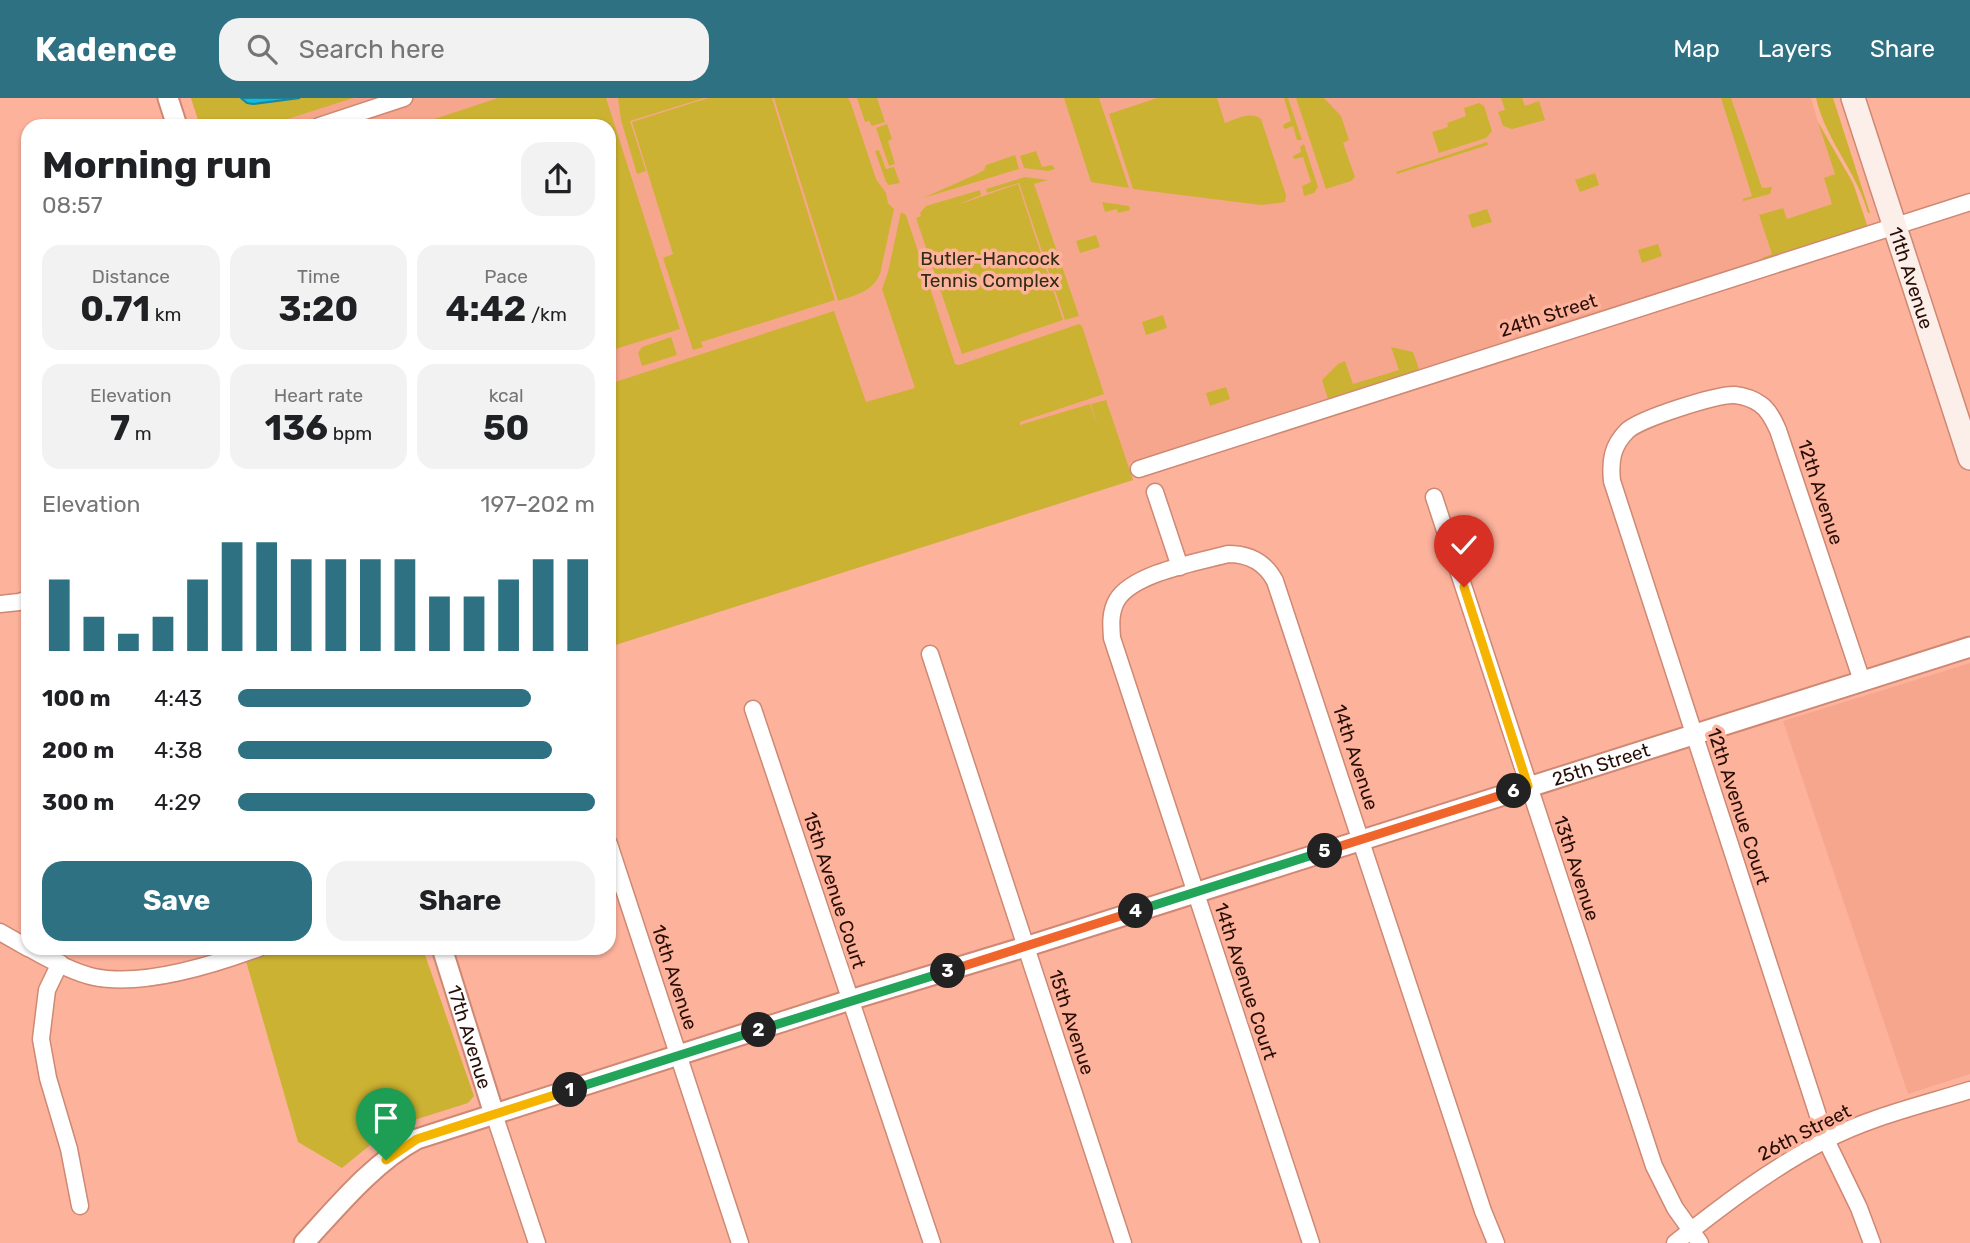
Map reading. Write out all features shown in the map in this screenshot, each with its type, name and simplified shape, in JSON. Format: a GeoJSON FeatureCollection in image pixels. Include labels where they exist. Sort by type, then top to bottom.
{"type":"FeatureCollection","features":[{"type":"Feature","properties":{"kind":"main road","name":"11th Avenue"},"geometry":{"type":"LineString","coordinates":[[1853,98],[1970,458]]}},
{"type":"Feature","properties":{"kind":"street"},"geometry":{"type":"LineString","coordinates":[[168,98],[175,119]]}},
{"type":"Feature","properties":{"kind":"street"},"geometry":{"type":"LineString","coordinates":[[340,119],[404,98]]}},
{"type":"Feature","properties":{"kind":"street","name":"24th Street"},"geometry":{"type":"LineString","coordinates":[[1139,469],[1970,202]]}},
{"type":"Feature","properties":{"kind":"street","name":"12th Avenue"},"geometry":{"type":"LineString","coordinates":[[1676,410],[1733,395],[1761,404],[1771,415],[1783,443],[1862,681]]}},
{"type":"Feature","properties":{"kind":"street","name":"12th Avenue Court"},"geometry":{"type":"LineString","coordinates":[[1676,410],[1627,430],[1614,449],[1610,466],[1612,481],[1826,1140],[1859,1208],[1872,1243]]}},
{"type":"Feature","properties":{"kind":"street"},"geometry":{"type":"LineString","coordinates":[[1155,492],[1180,567]]}},
{"type":"Feature","properties":{"kind":"street","name":"13th Avenue"},"geometry":{"type":"LineString","coordinates":[[1434,497],[1654,1166],[1675,1208],[1696,1236]]}},
{"type":"Feature","properties":{"kind":"street","name":"14th Avenue"},"geometry":{"type":"LineString","coordinates":[[1180,567],[1228,554],[1240,554],[1261,564],[1271,574],[1496,1243]]}},
{"type":"Feature","properties":{"kind":"street","name":"14th Avenue Court"},"geometry":{"type":"LineString","coordinates":[[1180,567],[1134,583],[1117,600],[1111,621],[1112,638],[1311,1243]]}},
{"type":"Feature","properties":{"kind":"street"},"geometry":{"type":"LineString","coordinates":[[0,604],[21,600]]}},
{"type":"Feature","properties":{"kind":"street","name":"25th Street"},"geometry":{"type":"LineString","coordinates":[[308,1242],[368,1175],[403,1146],[417,1139],[1970,647]]}},
{"type":"Feature","properties":{"kind":"street","name":"15th Avenue"},"geometry":{"type":"LineString","coordinates":[[930,654],[1123,1243]]}},
{"type":"Feature","properties":{"kind":"street","name":"15th Avenue Court"},"geometry":{"type":"LineString","coordinates":[[753,709],[932,1243]]}},
{"type":"Feature","properties":{"kind":"street","name":"16th Avenue"},"geometry":{"type":"LineString","coordinates":[[616,866],[740,1243]]}},
{"type":"Feature","properties":{"kind":"street"},"geometry":{"type":"LineString","coordinates":[[0,932],[21,944]]}},
{"type":"Feature","properties":{"kind":"street"},"geometry":{"type":"LineString","coordinates":[[43,955],[91,976],[142,979],[239,955]]}},
{"type":"Feature","properties":{"kind":"street","name":"17th Avenue"},"geometry":{"type":"LineString","coordinates":[[444,955],[537,1243]]}},
{"type":"Feature","properties":{"kind":"street"},"geometry":{"type":"LineString","coordinates":[[60,963],[47,990],[41,1040],[48,1078],[69,1149],[80,1206]]}},
{"type":"Feature","properties":{"kind":"street","name":"26th Street"},"geometry":{"type":"LineString","coordinates":[[1675,1243],[1696,1236],[1757,1180],[1826,1140],[1860,1125],[1970,1090]]}},
{"type":"Feature","properties":{"kind":"shaded area"},"geometry":{"type":"Polygon","coordinates":[[[191,98],[1811,98],[1818,122],[1856,192],[1868,228],[1130,463],[1133,480],[616,645],[616,119],[198,119],[191,98]]]}},
{"type":"Feature","properties":{"kind":"shaded area"},"geometry":{"type":"Polygon","coordinates":[[[1970,663],[1970,1074],[1908,1094],[1783,721],[1970,663]]]}},
{"type":"Feature","properties":{"kind":"green space"},"geometry":{"type":"Polygon","coordinates":[[[191,98],[353,98],[288,119],[198,119],[191,98]]]}},
{"type":"Feature","properties":{"kind":"green space"},"geometry":{"type":"Polygon","coordinates":[[[498,98],[606,98],[613,119],[434,119],[498,98]]]}},
{"type":"Feature","properties":{"kind":"green space"},"geometry":{"type":"Polygon","coordinates":[[[618,98],[704,98],[630,121],[646,171],[637,174],[621,120],[618,98]]]}},
{"type":"Feature","properties":{"kind":"green space"},"geometry":{"type":"Polygon","coordinates":[[[708,98],[772,98],[835,300],[701,342],[703,347],[693,350],[663,258],[673,254],[632,122],[708,98]]]}},
{"type":"Feature","properties":{"kind":"green space"},"geometry":{"type":"Polygon","coordinates":[[[774,98],[848,98],[851,104],[876,179],[894,209],[880,274],[873,285],[857,295],[838,301],[774,98]]]}},
{"type":"Feature","properties":{"kind":"green space"},"geometry":{"type":"Polygon","coordinates":[[[857,98],[877,98],[885,122],[872,126],[869,121],[865,122],[857,98]]]}},
{"type":"Feature","properties":{"kind":"green space"},"geometry":{"type":"Polygon","coordinates":[[[1064,98],[1099,98],[1129,188],[1091,182],[1064,98]]]}},
{"type":"Feature","properties":{"kind":"green space"},"geometry":{"type":"Polygon","coordinates":[[[1157,98],[1217,98],[1225,123],[1248,116],[1261,119],[1286,195],[1285,202],[1261,205],[1133,189],[1109,114],[1157,98]]]}},
{"type":"Feature","properties":{"kind":"green space"},"geometry":{"type":"Polygon","coordinates":[[[1284,98],[1288,98],[1302,140],[1297,140],[1293,126],[1285,129],[1283,127],[1291,121],[1284,98]]]}},
{"type":"Feature","properties":{"kind":"green space"},"geometry":{"type":"Polygon","coordinates":[[[1296,98],[1324,98],[1341,116],[1349,140],[1343,143],[1355,177],[1351,181],[1326,189],[1296,98]]]}},
{"type":"Feature","properties":{"kind":"green space"},"geometry":{"type":"Polygon","coordinates":[[[1501,98],[1522,98],[1525,106],[1539,101],[1545,120],[1512,129],[1503,126],[1498,112],[1505,110],[1501,98]]]}},
{"type":"Feature","properties":{"kind":"green space"},"geometry":{"type":"Polygon","coordinates":[[[1721,98],[1731,98],[1762,188],[1772,187],[1770,194],[1743,201],[1752,196],[1721,98]]]}},
{"type":"Feature","properties":{"kind":"green space"},"geometry":{"type":"Polygon","coordinates":[[[1816,98],[1833,98],[1870,213],[1827,128],[1816,98]]]}},
{"type":"Feature","properties":{"kind":"green space"},"geometry":{"type":"Polygon","coordinates":[[[1479,103],[1484,106],[1492,131],[1486,138],[1439,153],[1432,132],[1448,127],[1447,123],[1466,116],[1464,108],[1479,103]]]}},
{"type":"Feature","properties":{"kind":"green space"},"geometry":{"type":"Polygon","coordinates":[[[1818,122],[1853,183],[1868,228],[1761,262],[1762,258],[1772,254],[1759,215],[1783,208],[1787,219],[1832,204],[1824,178],[1835,174],[1818,122]]]}},
{"type":"Feature","properties":{"kind":"green space"},"geometry":{"type":"Polygon","coordinates":[[[887,124],[892,139],[888,141],[895,164],[889,166],[876,128],[887,124]]]}},
{"type":"Feature","properties":{"kind":"green space"},"geometry":{"type":"Polygon","coordinates":[[[616,129],[680,329],[616,349],[616,129]]]}},
{"type":"Feature","properties":{"kind":"green space"},"geometry":{"type":"Polygon","coordinates":[[[1487,142],[1488,145],[1397,174],[1396,172],[1487,142]]]}},
{"type":"Feature","properties":{"kind":"green space"},"geometry":{"type":"Polygon","coordinates":[[[1304,144],[1318,187],[1314,193],[1304,196],[1302,186],[1311,182],[1303,157],[1294,159],[1293,156],[1301,152],[1300,147],[1304,144]]]}},
{"type":"Feature","properties":{"kind":"green space"},"geometry":{"type":"Polygon","coordinates":[[[879,150],[886,169],[894,167],[900,183],[889,185],[886,182],[875,151],[879,150]]]}},
{"type":"Feature","properties":{"kind":"green space"},"geometry":{"type":"Polygon","coordinates":[[[1036,151],[1042,167],[1052,165],[1055,169],[1048,171],[1024,168],[1020,156],[1036,151]]]}},
{"type":"Feature","properties":{"kind":"green space"},"geometry":{"type":"Polygon","coordinates":[[[1015,155],[1019,169],[923,198],[977,174],[984,170],[986,165],[1015,155]]]}},
{"type":"Feature","properties":{"kind":"green space"},"geometry":{"type":"Polygon","coordinates":[[[1595,173],[1599,185],[1580,192],[1575,180],[1595,173]]]}},
{"type":"Feature","properties":{"kind":"green space"},"geometry":{"type":"Polygon","coordinates":[[[1025,177],[1048,180],[1034,184],[1079,316],[1065,320],[1019,183],[987,193],[986,189],[1025,177]]]}},
{"type":"Feature","properties":{"kind":"green space","name":"Butler-Hancock Tennis Complex"},"geometry":{"type":"Polygon","coordinates":[[[1018,184],[1063,320],[962,354],[916,218],[921,216],[920,213],[926,206],[980,190],[981,195],[957,205],[1018,184]]]}},
{"type":"Feature","properties":{"kind":"green space"},"geometry":{"type":"Polygon","coordinates":[[[1102,202],[1129,206],[1130,210],[1105,212],[1102,202]]]}},
{"type":"Feature","properties":{"kind":"green space"},"geometry":{"type":"Polygon","coordinates":[[[1487,209],[1492,222],[1472,228],[1468,215],[1487,209]]]}},
{"type":"Feature","properties":{"kind":"green space"},"geometry":{"type":"Polygon","coordinates":[[[901,212],[906,215],[955,364],[959,365],[1079,324],[1082,326],[1104,394],[1020,422],[1020,425],[1090,404],[1098,428],[1091,404],[1106,400],[1133,480],[616,645],[616,382],[834,311],[866,402],[915,388],[882,289],[901,212]]]}},
{"type":"Feature","properties":{"kind":"green space"},"geometry":{"type":"Polygon","coordinates":[[[1096,235],[1100,247],[1080,253],[1076,241],[1096,235]]]}},
{"type":"Feature","properties":{"kind":"green space"},"geometry":{"type":"Polygon","coordinates":[[[1658,244],[1662,256],[1642,263],[1638,250],[1658,244]]]}},
{"type":"Feature","properties":{"kind":"green space"},"geometry":{"type":"Polygon","coordinates":[[[1163,315],[1167,328],[1146,335],[1142,322],[1163,315]]]}},
{"type":"Feature","properties":{"kind":"green space"},"geometry":{"type":"Polygon","coordinates":[[[671,337],[677,355],[642,366],[638,353],[642,347],[671,337]]]}},
{"type":"Feature","properties":{"kind":"green space"},"geometry":{"type":"Polygon","coordinates":[[[1391,347],[1413,352],[1419,369],[1417,372],[1328,399],[1322,380],[1338,364],[1345,361],[1353,384],[1399,370],[1391,347]]]}},
{"type":"Feature","properties":{"kind":"green space"},"geometry":{"type":"Polygon","coordinates":[[[1226,387],[1230,399],[1210,406],[1206,393],[1226,387]]]}},
{"type":"Feature","properties":{"kind":"green space"},"geometry":{"type":"Polygon","coordinates":[[[262,955],[425,955],[474,1096],[468,1103],[411,1121],[380,1137],[342,1168],[298,1142],[246,961],[262,955]]]}},
{"type":"Feature","properties":{"kind":"water"},"geometry":{"type":"Polygon","coordinates":[[[241,98],[300,98],[253,104],[241,98]]]}},
{"type":"Feature","properties":{"kind":"route"},"geometry":{"type":"LineString","coordinates":[[386,1160],[417,1139],[481,1118],[1528,786],[1464,587]]}}]}
